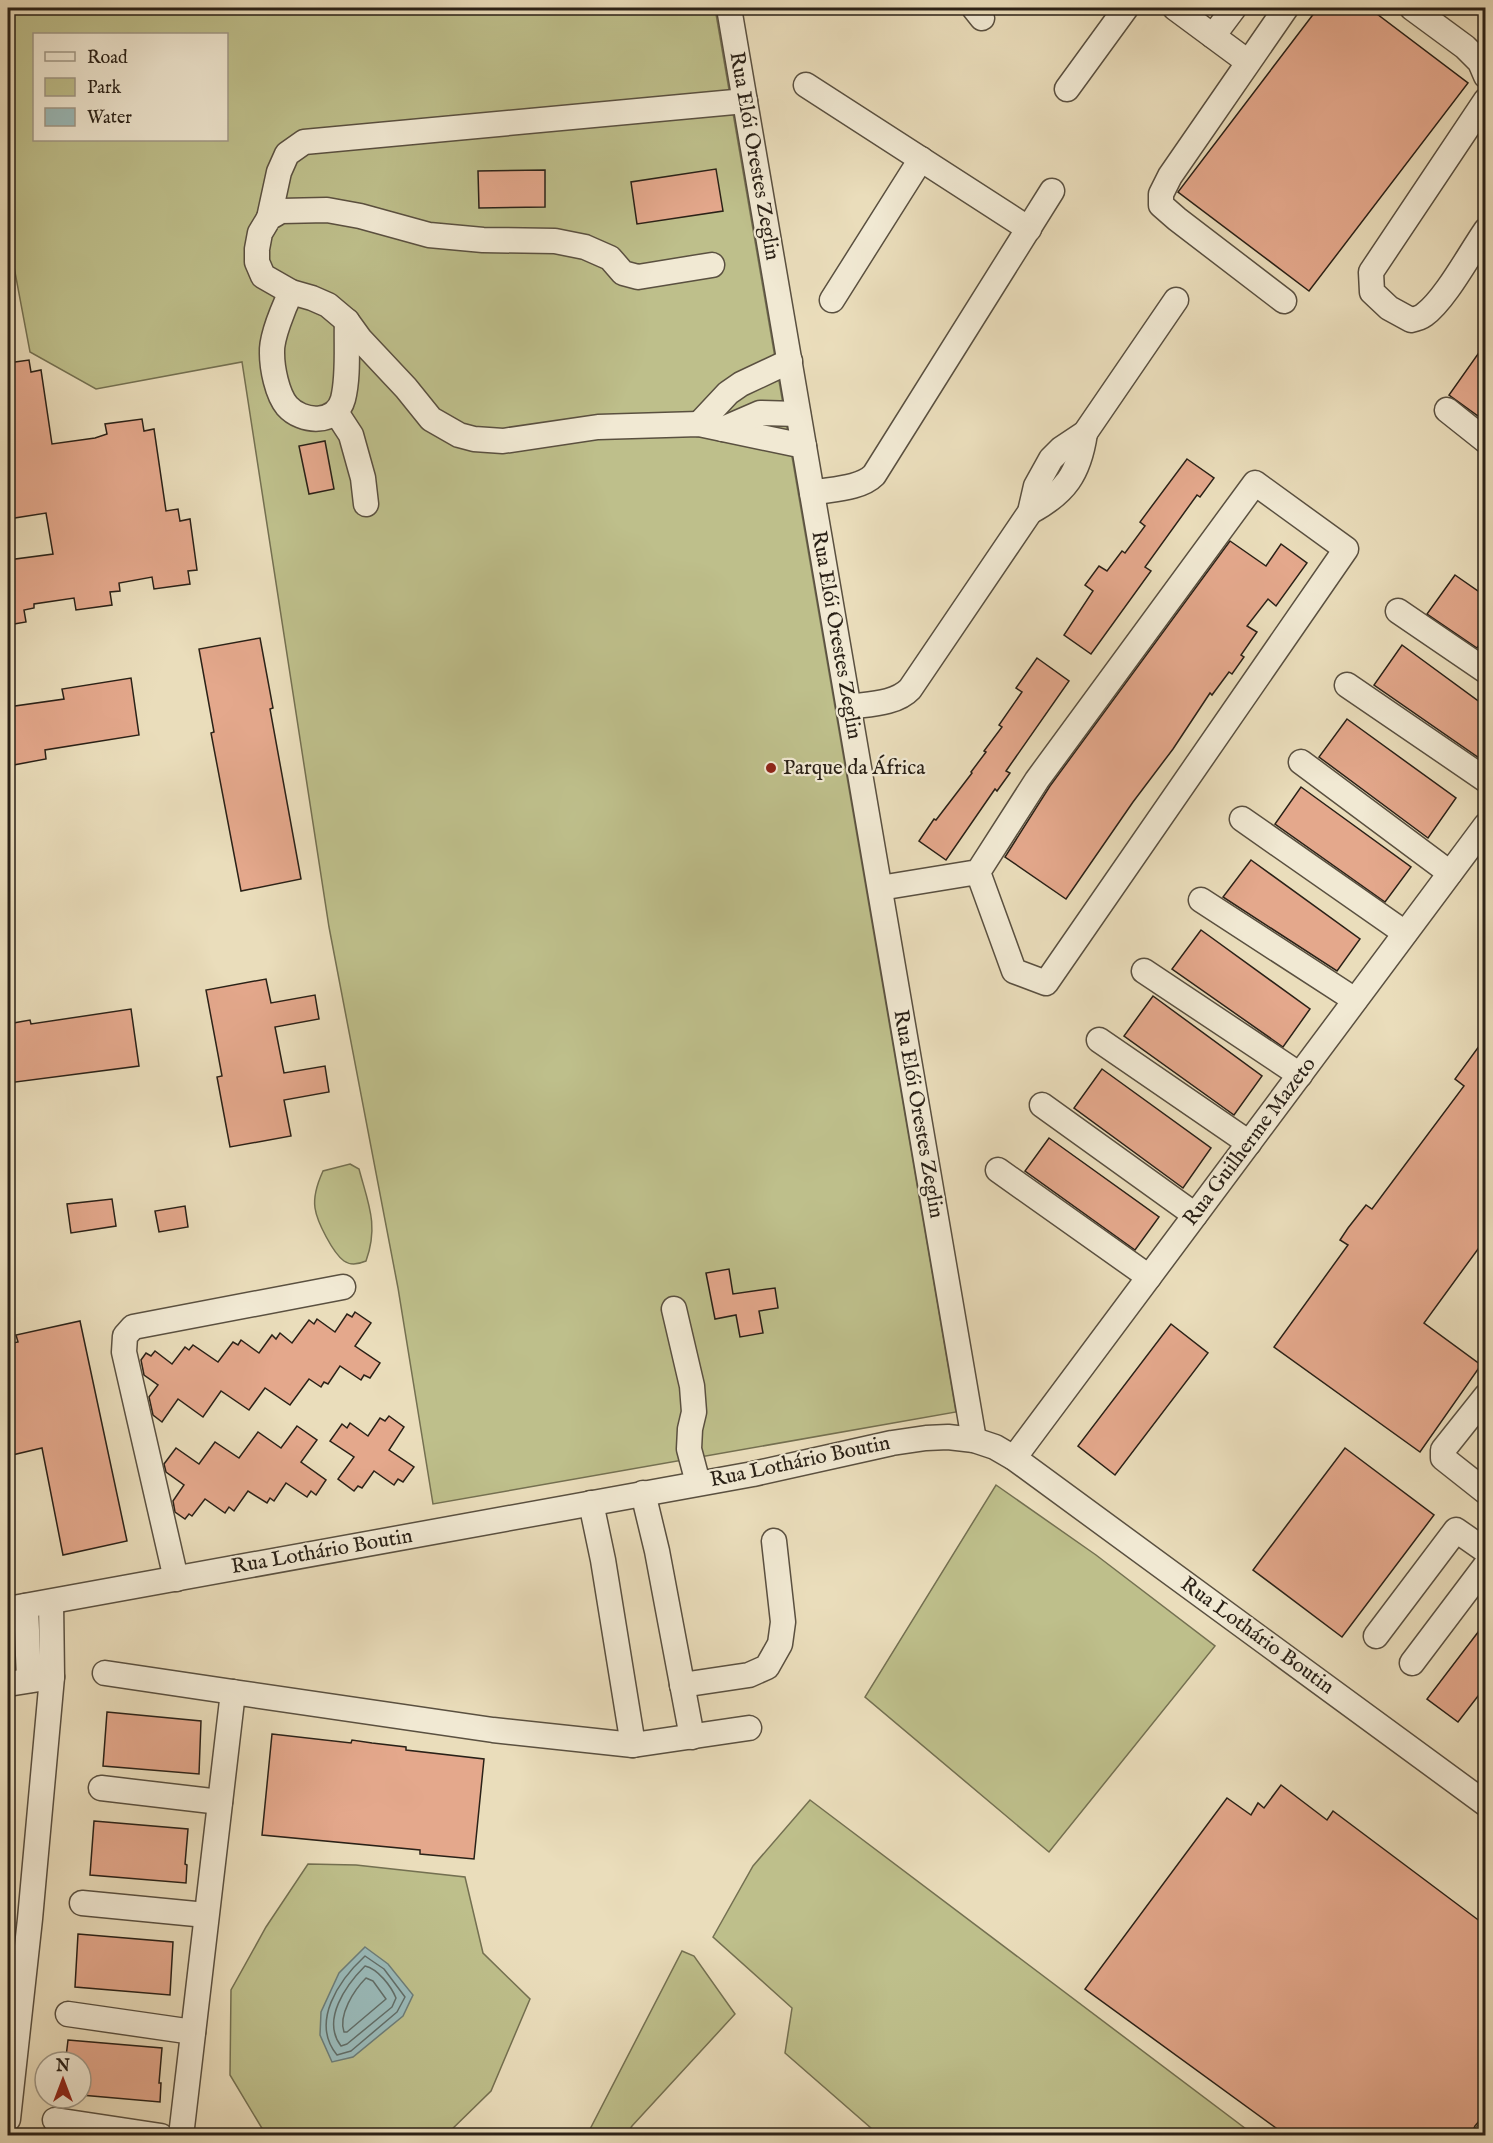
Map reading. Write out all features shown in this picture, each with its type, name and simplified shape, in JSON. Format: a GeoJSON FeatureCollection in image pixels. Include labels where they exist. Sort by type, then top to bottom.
{"type":"FeatureCollection","features":[{"type":"Feature","properties":{"kind":"street","name":"Rua Elói Orestes Zeglin"},"geometry":{"type":"LineString","coordinates":[[729,8],[974,1440]]}},
{"type":"Feature","properties":{"kind":"street"},"geometry":{"type":"LineString","coordinates":[[1067,89],[1126,8]]}},
{"type":"Feature","properties":{"kind":"street"},"geometry":{"type":"LineString","coordinates":[[1213,36],[1234,8]]}},
{"type":"Feature","properties":{"kind":"street"},"geometry":{"type":"LineString","coordinates":[[1284,301],[1161,205],[1161,194],[1170,176],[1286,8]]}},
{"type":"Feature","properties":{"kind":"street"},"geometry":{"type":"LineString","coordinates":[[1412,8],[1465,46],[1480,62],[1485,76]]}},
{"type":"Feature","properties":{"kind":"street"},"geometry":{"type":"LineString","coordinates":[[1180,9],[1248,62]]}},
{"type":"Feature","properties":{"kind":"street"},"geometry":{"type":"LineString","coordinates":[[807,85],[1029,229]]}},
{"type":"Feature","properties":{"kind":"street"},"geometry":{"type":"LineString","coordinates":[[1485,100],[1371,272],[1372,292],[1389,308],[1411,320],[1421,317],[1431,310],[1485,230]]}},
{"type":"Feature","properties":{"kind":"street"},"geometry":{"type":"LineString","coordinates":[[745,101],[304,142],[287,154],[279,172],[269,218],[260,233],[257,262],[263,276],[291,292],[328,305],[347,321],[360,339],[406,388],[431,419],[445,428],[474,440],[503,441],[598,427],[699,424],[804,446]]}},
{"type":"Feature","properties":{"kind":"street"},"geometry":{"type":"LineString","coordinates":[[832,300],[921,159]]}},
{"type":"Feature","properties":{"kind":"street"},"geometry":{"type":"LineString","coordinates":[[812,493],[857,484],[869,480],[874,475],[1052,191]]}},
{"type":"Feature","properties":{"kind":"street"},"geometry":{"type":"LineString","coordinates":[[269,218],[281,212],[327,210],[360,216],[429,235],[483,240],[555,241],[585,247],[610,258],[623,273],[639,277],[712,265]]}},
{"type":"Feature","properties":{"kind":"street"},"geometry":{"type":"LineString","coordinates":[[291,292],[282,312],[271,351],[278,387],[285,404],[306,418],[320,419],[336,412],[342,401],[347,321]]}},
{"type":"Feature","properties":{"kind":"street"},"geometry":{"type":"LineString","coordinates":[[849,707],[895,699],[905,695],[1030,512],[1036,486],[1051,459],[1061,449],[1085,433],[1176,300]]}},
{"type":"Feature","properties":{"kind":"street"},"geometry":{"type":"LineString","coordinates":[[699,424],[728,393],[741,384],[789,361]]}},
{"type":"Feature","properties":{"kind":"street"},"geometry":{"type":"LineString","coordinates":[[1447,410],[1485,441]]}},
{"type":"Feature","properties":{"kind":"street"},"geometry":{"type":"LineString","coordinates":[[336,412],[351,435],[363,478],[366,504]]}},
{"type":"Feature","properties":{"kind":"street"},"geometry":{"type":"LineString","coordinates":[[723,429],[760,413],[798,414]]}},
{"type":"Feature","properties":{"kind":"street"},"geometry":{"type":"LineString","coordinates":[[880,888],[978,872],[1037,780],[1255,483],[1346,549],[1046,983],[1014,971],[978,872]]}},
{"type":"Feature","properties":{"kind":"street"},"geometry":{"type":"LineString","coordinates":[[1398,611],[1485,671]]}},
{"type":"Feature","properties":{"kind":"street"},"geometry":{"type":"LineString","coordinates":[[1347,686],[1485,780]]}},
{"type":"Feature","properties":{"kind":"street"},"geometry":{"type":"LineString","coordinates":[[1301,762],[1450,873]]}},
{"type":"Feature","properties":{"kind":"street"},"geometry":{"type":"LineString","coordinates":[[1242,819],[1405,933]]}},
{"type":"Feature","properties":{"kind":"street","name":"Rua Guilherme Mazeto"},"geometry":{"type":"LineString","coordinates":[[1014,1458],[1485,825]]}},
{"type":"Feature","properties":{"kind":"street"},"geometry":{"type":"LineString","coordinates":[[1201,900],[1355,1000]]}},
{"type":"Feature","properties":{"kind":"street"},"geometry":{"type":"LineString","coordinates":[[1144,971],[1300,1075]]}},
{"type":"Feature","properties":{"kind":"street"},"geometry":{"type":"LineString","coordinates":[[1099,1040],[1249,1143]]}},
{"type":"Feature","properties":{"kind":"street"},"geometry":{"type":"LineString","coordinates":[[1042,1105],[1195,1215]]}},
{"type":"Feature","properties":{"kind":"street"},"geometry":{"type":"LineString","coordinates":[[998,1170],[1149,1277]]}},
{"type":"Feature","properties":{"kind":"street"},"geometry":{"type":"LineString","coordinates":[[176,1579],[125,1360],[125,1336],[133,1327],[343,1287]]}},
{"type":"Feature","properties":{"kind":"street"},"geometry":{"type":"LineString","coordinates":[[674,1309],[692,1386],[694,1412],[689,1449],[698,1483]]}},
{"type":"Feature","properties":{"kind":"street"},"geometry":{"type":"LineString","coordinates":[[1485,1396],[1443,1450],[1443,1458],[1485,1492]]}},
{"type":"Feature","properties":{"kind":"street","name":"Rua Lothário Boutin"},"geometry":{"type":"LineString","coordinates":[[17,1607],[698,1483],[892,1443],[948,1437],[974,1440],[1014,1458],[1485,1804]]}},
{"type":"Feature","properties":{"kind":"street"},"geometry":{"type":"LineString","coordinates":[[644,1493],[692,1737]]}},
{"type":"Feature","properties":{"kind":"street"},"geometry":{"type":"LineString","coordinates":[[591,1503],[603,1560],[633,1746]]}},
{"type":"Feature","properties":{"kind":"street"},"geometry":{"type":"LineString","coordinates":[[1376,1636],[1456,1530],[1485,1551]]}},
{"type":"Feature","properties":{"kind":"street"},"geometry":{"type":"LineString","coordinates":[[682,1685],[749,1675],[767,1667],[780,1644],[783,1622],[774,1541]]}},
{"type":"Feature","properties":{"kind":"street"},"geometry":{"type":"LineString","coordinates":[[1412,1663],[1485,1565]]}},
{"type":"Feature","properties":{"kind":"street"},"geometry":{"type":"LineString","coordinates":[[30,1680],[51,1602]]}},
{"type":"Feature","properties":{"kind":"street"},"geometry":{"type":"LineString","coordinates":[[8,2119],[30,1919],[30,1680],[17,1607]]}},
{"type":"Feature","properties":{"kind":"street"},"geometry":{"type":"LineString","coordinates":[[105,1673],[493,1730],[633,1746],[749,1728]]}},
{"type":"Feature","properties":{"kind":"street"},"geometry":{"type":"LineString","coordinates":[[181,2136],[233,1692]]}},
{"type":"Feature","properties":{"kind":"street"},"geometry":{"type":"LineString","coordinates":[[101,1788],[220,1802]]}},
{"type":"Feature","properties":{"kind":"street"},"geometry":{"type":"LineString","coordinates":[[82,1904],[206,1915]]}},
{"type":"Feature","properties":{"kind":"street"},"geometry":{"type":"LineString","coordinates":[[68,2014],[193,2032]]}},
{"type":"Feature","properties":{"kind":"street"},"geometry":{"type":"LineString","coordinates":[[55,2120],[160,2136]]}},
{"type":"Feature","properties":{"kind":"green space"},"geometry":{"type":"Polygon","coordinates":[[[8,8],[715,8],[956,1412],[433,1504],[398,1288],[329,927],[242,362],[96,389],[30,352],[8,235],[8,8]]]}},
{"type":"Feature","properties":{"kind":"green space"},"geometry":{"type":"Polygon","coordinates":[[[350,1164],[359,1169],[369,1204],[372,1225],[370,1248],[366,1261],[355,1264],[344,1261],[326,1237],[316,1214],[315,1203],[316,1189],[323,1171],[350,1164]]]}},
{"type":"Feature","properties":{"kind":"green space"},"geometry":{"type":"Polygon","coordinates":[[[996,1485],[1096,1555],[1215,1646],[1049,1852],[865,1697],[996,1485]]]}},
{"type":"Feature","properties":{"kind":"green space"},"geometry":{"type":"Polygon","coordinates":[[[810,1800],[1254,2135],[879,2135],[785,2053],[792,2008],[713,1937],[753,1866],[810,1800]]]}},
{"type":"Feature","properties":{"kind":"green space"},"geometry":{"type":"Polygon","coordinates":[[[308,1864],[356,1865],[465,1877],[483,1953],[530,1999],[491,2091],[446,2135],[266,2135],[230,2075],[231,1990],[266,1927],[308,1864]]]}},
{"type":"Feature","properties":{"kind":"green space"},"geometry":{"type":"Polygon","coordinates":[[[682,1951],[694,1956],[735,2014],[626,2135],[587,2135],[682,1951]]]}},
{"type":"Feature","properties":{"kind":"water"},"geometry":{"type":"Polygon","coordinates":[[[365,1947],[388,1964],[413,1995],[403,2016],[353,2057],[332,2062],[320,2035],[321,2012],[339,1973],[365,1947]]]}},
{"type":"Feature","properties":{"kind":"building"},"geometry":{"type":"Polygon","coordinates":[[[1318,8],[1369,8],[1468,83],[1309,291],[1178,192],[1318,8]]]}},
{"type":"Feature","properties":{"kind":"building"},"geometry":{"type":"Polygon","coordinates":[[[716,169],[723,211],[637,224],[631,182],[716,169]]]}},
{"type":"Feature","properties":{"kind":"building"},"geometry":{"type":"Polygon","coordinates":[[[545,170],[545,207],[479,208],[478,171],[545,170]]]}},
{"type":"Feature","properties":{"kind":"building"},"geometry":{"type":"Polygon","coordinates":[[[1485,344],[1485,421],[1449,395],[1485,344]]]}},
{"type":"Feature","properties":{"kind":"building"},"geometry":{"type":"Polygon","coordinates":[[[29,360],[31,372],[41,370],[52,444],[107,434],[105,424],[142,419],[144,431],[154,429],[166,511],[178,509],[180,521],[190,519],[197,570],[188,571],[190,584],[154,589],[152,577],[119,583],[120,591],[110,592],[112,605],[76,610],[74,598],[34,604],[34,608],[24,610],[26,622],[8,625],[8,560],[53,554],[46,513],[8,519],[8,363],[29,360]]]}},
{"type":"Feature","properties":{"kind":"building"},"geometry":{"type":"Polygon","coordinates":[[[325,441],[334,489],[309,494],[299,446],[325,441]]]}},
{"type":"Feature","properties":{"kind":"building"},"geometry":{"type":"Polygon","coordinates":[[[1187,459],[1214,478],[1200,497],[1197,495],[1145,567],[1151,571],[1091,654],[1064,635],[1093,591],[1085,585],[1099,566],[1107,571],[1122,551],[1125,553],[1145,526],[1140,522],[1187,459]]]}},
{"type":"Feature","properties":{"kind":"building"},"geometry":{"type":"Polygon","coordinates":[[[1230,541],[1266,566],[1281,544],[1307,563],[1276,606],[1268,599],[1247,626],[1257,632],[1241,655],[1244,657],[1232,674],[1229,672],[1212,695],[1210,693],[1066,899],[1005,857],[1050,786],[1230,541]]]}},
{"type":"Feature","properties":{"kind":"building"},"geometry":{"type":"Polygon","coordinates":[[[1455,575],[1485,596],[1485,636],[1477,648],[1427,614],[1455,575]]]}},
{"type":"Feature","properties":{"kind":"building"},"geometry":{"type":"Polygon","coordinates":[[[260,638],[273,708],[270,709],[301,879],[241,891],[211,733],[214,732],[199,649],[260,638]]]}},
{"type":"Feature","properties":{"kind":"building"},"geometry":{"type":"Polygon","coordinates":[[[1402,645],[1485,706],[1485,762],[1374,685],[1402,645]]]}},
{"type":"Feature","properties":{"kind":"building"},"geometry":{"type":"Polygon","coordinates":[[[1037,658],[1069,681],[1006,771],[1010,773],[997,791],[995,789],[946,860],[919,841],[986,752],[984,751],[1002,727],[999,725],[1022,692],[1016,688],[1037,658]]]}},
{"type":"Feature","properties":{"kind":"building"},"geometry":{"type":"Polygon","coordinates":[[[131,678],[139,735],[45,750],[46,759],[8,766],[8,707],[64,699],[62,689],[131,678]]]}},
{"type":"Feature","properties":{"kind":"building"},"geometry":{"type":"Polygon","coordinates":[[[1347,719],[1456,798],[1428,838],[1319,757],[1347,719]]]}},
{"type":"Feature","properties":{"kind":"building"},"geometry":{"type":"Polygon","coordinates":[[[1301,787],[1411,867],[1385,902],[1275,824],[1301,787]]]}},
{"type":"Feature","properties":{"kind":"building"},"geometry":{"type":"Polygon","coordinates":[[[1251,860],[1360,939],[1337,971],[1223,897],[1251,860]]]}},
{"type":"Feature","properties":{"kind":"building"},"geometry":{"type":"Polygon","coordinates":[[[1201,930],[1310,1009],[1283,1047],[1172,969],[1201,930]]]}},
{"type":"Feature","properties":{"kind":"building"},"geometry":{"type":"Polygon","coordinates":[[[266,979],[271,1003],[315,995],[319,1019],[275,1027],[284,1073],[325,1066],[329,1092],[284,1100],[291,1136],[230,1147],[217,1077],[222,1076],[206,990],[266,979]]]}},
{"type":"Feature","properties":{"kind":"building"},"geometry":{"type":"Polygon","coordinates":[[[1153,996],[1262,1076],[1234,1115],[1124,1036],[1153,996]]]}},
{"type":"Feature","properties":{"kind":"building"},"geometry":{"type":"Polygon","coordinates":[[[131,1009],[139,1066],[8,1083],[8,1024],[30,1020],[31,1024],[131,1009]]]}},
{"type":"Feature","properties":{"kind":"building"},"geometry":{"type":"Polygon","coordinates":[[[1485,1038],[1485,1255],[1478,1249],[1424,1323],[1481,1365],[1420,1452],[1274,1347],[1348,1245],[1340,1240],[1348,1228],[1366,1205],[1372,1209],[1464,1086],[1455,1079],[1485,1038]]]}},
{"type":"Feature","properties":{"kind":"building"},"geometry":{"type":"Polygon","coordinates":[[[1102,1069],[1211,1148],[1183,1188],[1074,1108],[1102,1069]]]}},
{"type":"Feature","properties":{"kind":"building"},"geometry":{"type":"Polygon","coordinates":[[[1049,1138],[1159,1217],[1135,1250],[1025,1171],[1049,1138]]]}},
{"type":"Feature","properties":{"kind":"building"},"geometry":{"type":"Polygon","coordinates":[[[112,1199],[116,1226],[71,1233],[67,1204],[112,1199]]]}},
{"type":"Feature","properties":{"kind":"building"},"geometry":{"type":"Polygon","coordinates":[[[185,1206],[188,1227],[159,1232],[155,1211],[185,1206]]]}},
{"type":"Feature","properties":{"kind":"building"},"geometry":{"type":"Polygon","coordinates":[[[729,1269],[733,1294],[775,1288],[778,1308],[759,1311],[763,1333],[740,1337],[736,1315],[715,1319],[706,1273],[729,1269]]]}},
{"type":"Feature","properties":{"kind":"building"},"geometry":{"type":"Polygon","coordinates":[[[355,1312],[371,1323],[355,1346],[380,1363],[370,1378],[364,1375],[361,1380],[340,1366],[328,1384],[324,1382],[321,1387],[309,1379],[290,1405],[265,1388],[249,1410],[221,1391],[203,1417],[178,1399],[162,1422],[153,1415],[149,1397],[158,1385],[144,1375],[141,1360],[146,1353],[151,1356],[155,1351],[172,1364],[185,1347],[189,1350],[193,1345],[218,1362],[233,1342],[238,1345],[241,1340],[259,1353],[272,1335],[276,1339],[280,1333],[292,1343],[309,1320],[314,1324],[317,1319],[335,1332],[347,1314],[352,1317],[355,1312]]]}},
{"type":"Feature","properties":{"kind":"building"},"geometry":{"type":"Polygon","coordinates":[[[80,1321],[127,1541],[63,1555],[42,1448],[8,1456],[8,1344],[18,1342],[16,1335],[80,1321]]]}},
{"type":"Feature","properties":{"kind":"building"},"geometry":{"type":"Polygon","coordinates":[[[1171,1324],[1208,1353],[1115,1475],[1078,1446],[1171,1324]]]}},
{"type":"Feature","properties":{"kind":"building"},"geometry":{"type":"Polygon","coordinates":[[[389,1416],[404,1427],[389,1450],[414,1467],[403,1482],[398,1479],[394,1485],[374,1471],[362,1488],[358,1486],[354,1491],[338,1479],[354,1457],[330,1441],[342,1424],[347,1428],[350,1423],[368,1436],[380,1418],[385,1421],[389,1416]]]}},
{"type":"Feature","properties":{"kind":"building"},"geometry":{"type":"Polygon","coordinates":[[[297,1426],[317,1440],[301,1462],[326,1480],[316,1495],[311,1491],[307,1497],[286,1483],[274,1501],[270,1498],[267,1503],[248,1491],[234,1511],[229,1507],[225,1513],[205,1499],[192,1516],[189,1514],[185,1519],[175,1512],[173,1501],[184,1485],[166,1472],[164,1464],[176,1448],[199,1464],[215,1442],[239,1458],[258,1432],[281,1448],[297,1426]]]}},
{"type":"Feature","properties":{"kind":"building"},"geometry":{"type":"Polygon","coordinates":[[[1345,1448],[1434,1515],[1342,1637],[1253,1570],[1345,1448]]]}},
{"type":"Feature","properties":{"kind":"building"},"geometry":{"type":"Polygon","coordinates":[[[1485,1623],[1485,1687],[1458,1722],[1427,1699],[1485,1623]]]}},
{"type":"Feature","properties":{"kind":"building"},"geometry":{"type":"Polygon","coordinates":[[[107,1712],[201,1721],[199,1774],[103,1766],[107,1712]]]}},
{"type":"Feature","properties":{"kind":"building"},"geometry":{"type":"Polygon","coordinates":[[[272,1734],[351,1743],[352,1740],[406,1747],[406,1750],[484,1759],[474,1859],[420,1854],[420,1850],[262,1835],[272,1734]]]}},
{"type":"Feature","properties":{"kind":"building"},"geometry":{"type":"Polygon","coordinates":[[[1281,1785],[1327,1820],[1333,1811],[1485,1925],[1485,2114],[1470,2136],[1287,2136],[1085,1989],[1227,1798],[1251,1815],[1258,1803],[1264,1808],[1281,1785]]]}},
{"type":"Feature","properties":{"kind":"building"},"geometry":{"type":"Polygon","coordinates":[[[94,1821],[188,1829],[186,1883],[90,1875],[94,1821]]]}},
{"type":"Feature","properties":{"kind":"building"},"geometry":{"type":"Polygon","coordinates":[[[78,1934],[173,1942],[170,1995],[75,1987],[78,1934]]]}},
{"type":"Feature","properties":{"kind":"building"},"geometry":{"type":"Polygon","coordinates":[[[68,2040],[162,2048],[160,2102],[93,2096],[93,2050],[67,2050],[68,2040]]]}},
{"type":"Feature","properties":{"kind":"place","name":"Parque da África"},"geometry":{"type":"Point","coordinates":[771,768]}}]}
